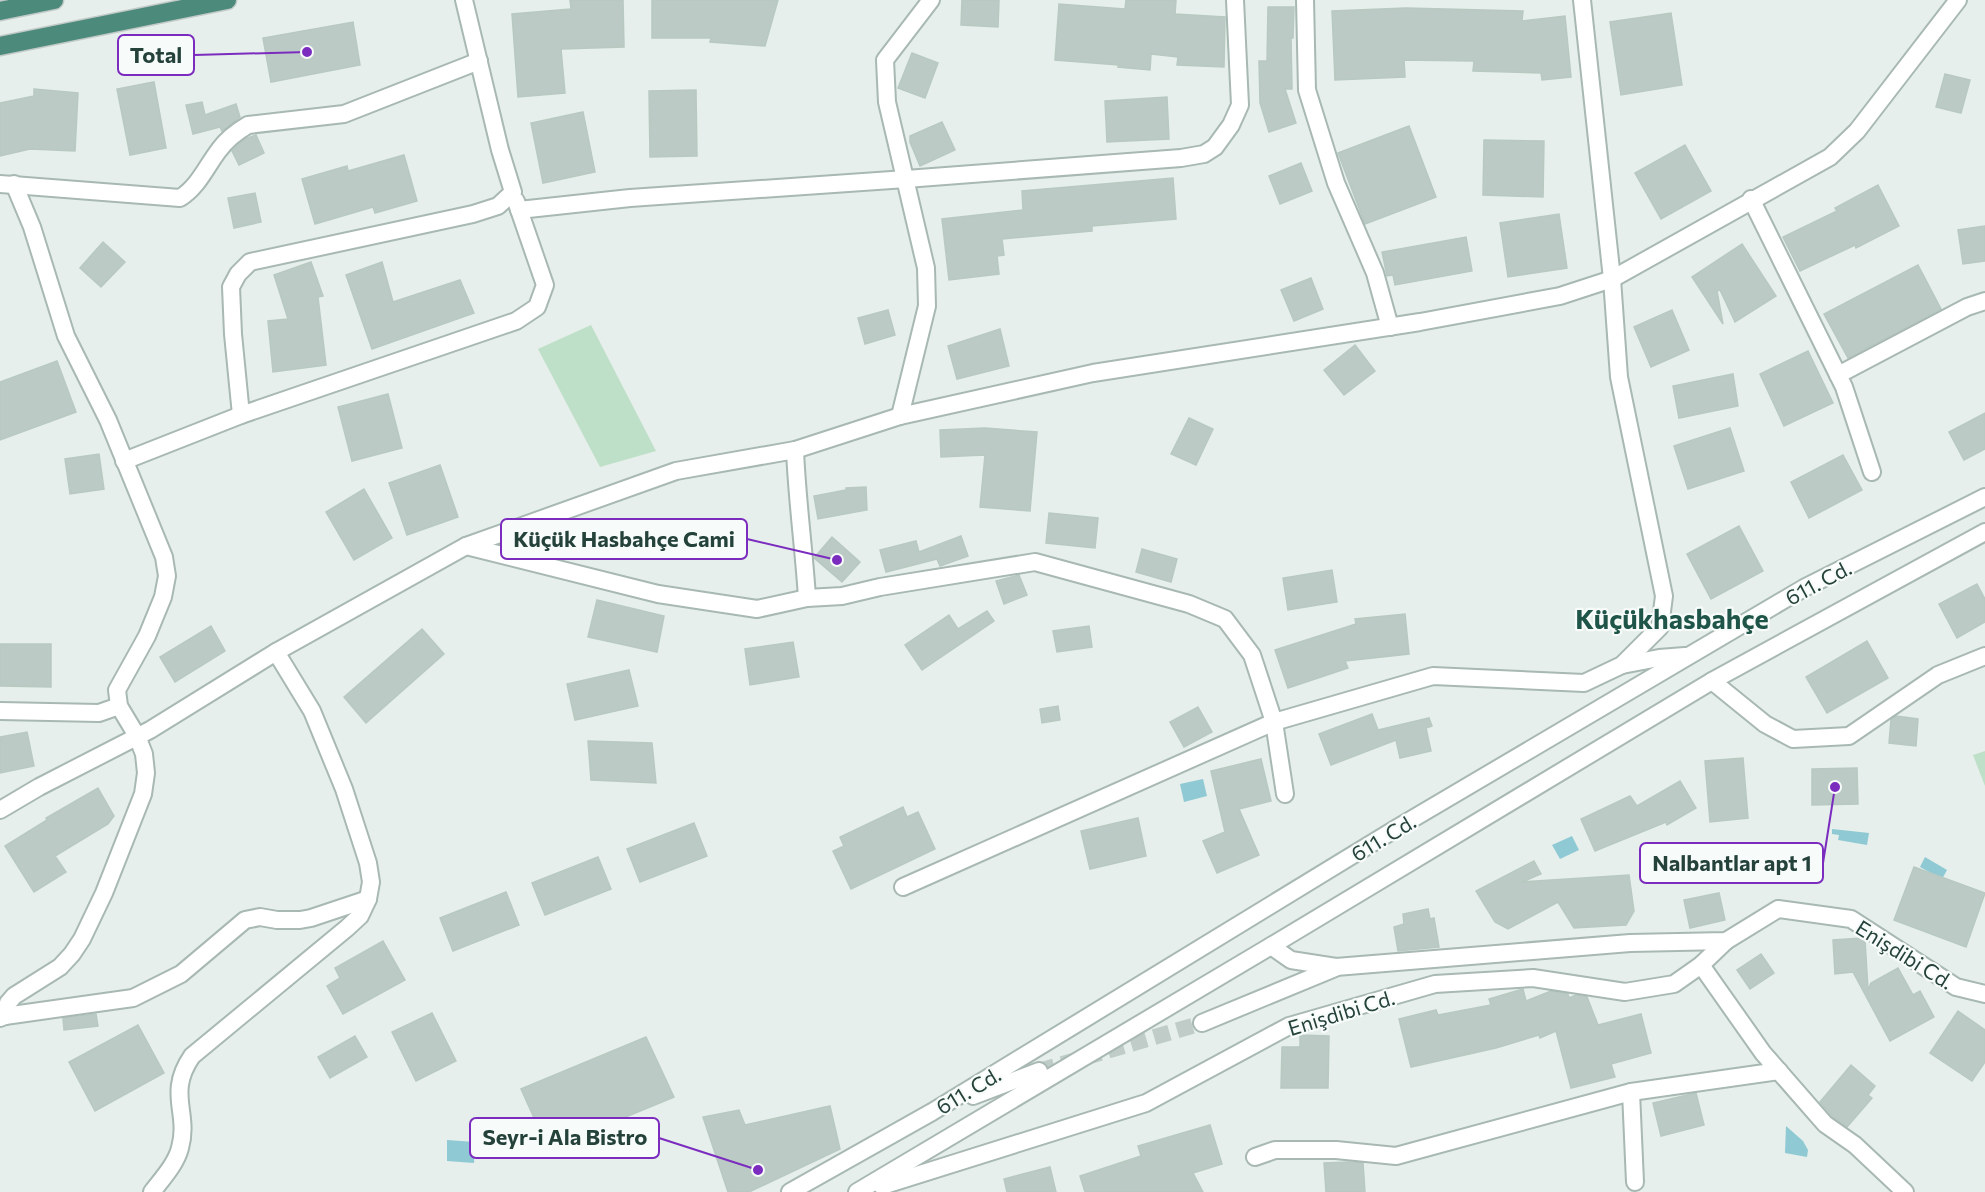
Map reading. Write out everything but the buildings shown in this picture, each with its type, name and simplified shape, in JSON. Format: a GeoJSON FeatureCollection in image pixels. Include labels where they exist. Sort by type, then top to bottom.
{"type":"FeatureCollection","features":[{"type":"Feature","properties":{"kind":"highway"},"geometry":{"type":"LineString","coordinates":[[0,11],[54,0]]}},
{"type":"Feature","properties":{"kind":"highway"},"geometry":{"type":"LineString","coordinates":[[0,46],[227,0]]}},
{"type":"Feature","properties":{"kind":"street"},"geometry":{"type":"LineString","coordinates":[[124,461],[241,415],[516,321],[537,307],[545,285],[500,150],[464,0]]}},
{"type":"Feature","properties":{"kind":"street"},"geometry":{"type":"LineString","coordinates":[[900,416],[927,306],[926,268],[887,102],[885,60],[932,0]]}},
{"type":"Feature","properties":{"kind":"street"},"geometry":{"type":"LineString","coordinates":[[519,210],[630,198],[1181,158],[1204,154],[1215,147],[1224,136],[1240,105],[1235,0]]}},
{"type":"Feature","properties":{"kind":"street"},"geometry":{"type":"LineString","coordinates":[[1305,0],[1307,90],[1336,183],[1375,273],[1390,327]]}},
{"type":"Feature","properties":{"kind":"street"},"geometry":{"type":"LineString","coordinates":[[1582,0],[1612,279],[1619,376],[1664,596],[1660,627],[1623,665]]}},
{"type":"Feature","properties":{"kind":"street"},"geometry":{"type":"LineString","coordinates":[[0,810],[39,787],[150,730],[276,652],[466,546],[676,471],[795,450],[900,416],[1093,373],[1390,327],[1560,296],[1612,279],[1830,157],[1857,131],[1958,0]]}},
{"type":"Feature","properties":{"kind":"street"},"geometry":{"type":"LineString","coordinates":[[7,184],[180,198],[188,194],[234,133],[248,125],[344,114],[479,61]]}},
{"type":"Feature","properties":{"kind":"street"},"geometry":{"type":"LineString","coordinates":[[2,1017],[14,996],[46,977],[72,954],[104,893],[143,794],[146,773],[144,754],[137,736],[118,706],[117,690],[147,636],[163,597],[167,576],[164,557],[108,420],[66,336],[32,227],[7,184]]}},
{"type":"Feature","properties":{"kind":"street"},"geometry":{"type":"LineString","coordinates":[[241,415],[231,287],[238,274],[250,262],[473,214],[498,206],[513,192]]}},
{"type":"Feature","properties":{"kind":"street"},"geometry":{"type":"LineString","coordinates":[[1751,200],[1844,387],[1872,472]]}},
{"type":"Feature","properties":{"kind":"street"},"geometry":{"type":"LineString","coordinates":[[1838,375],[1967,308],[1985,301]]}},
{"type":"Feature","properties":{"kind":"street"},"geometry":{"type":"LineString","coordinates":[[795,450],[797,499],[804,548],[807,598]]}},
{"type":"Feature","properties":{"kind":"street","name":"611. Cd."},"geometry":{"type":"LineString","coordinates":[[790,1192],[932,1112],[1397,828],[1804,588],[1985,497]]}},
{"type":"Feature","properties":{"kind":"street","name":"611. Cd."},"geometry":{"type":"LineString","coordinates":[[859,1192],[1712,681],[1985,532]]}},
{"type":"Feature","properties":{"kind":"street"},"geometry":{"type":"LineString","coordinates":[[466,546],[658,594],[757,609],[807,598],[842,596],[880,587],[1035,562],[1189,604],[1225,619],[1252,655],[1274,722],[1285,794]]}},
{"type":"Feature","properties":{"kind":"street"},"geometry":{"type":"LineString","coordinates":[[152,1192],[167,1173],[180,1148],[182,1125],[178,1093],[184,1067],[192,1056],[347,928],[360,916],[368,899],[371,882],[368,863],[344,789],[312,711],[276,652]]}},
{"type":"Feature","properties":{"kind":"street"},"geometry":{"type":"LineString","coordinates":[[903,887],[1274,722],[1432,676],[1584,683],[1623,665],[1659,658],[1689,656]]}},
{"type":"Feature","properties":{"kind":"street"},"geometry":{"type":"LineString","coordinates":[[1712,681],[1765,724],[1793,739],[1849,736],[1938,675],[1985,656]]}},
{"type":"Feature","properties":{"kind":"street"},"geometry":{"type":"LineString","coordinates":[[0,711],[99,713],[118,706]]}},
{"type":"Feature","properties":{"kind":"street"},"geometry":{"type":"LineString","coordinates":[[2,1017],[133,998],[181,974],[245,920],[260,917],[300,920],[368,899]]}},
{"type":"Feature","properties":{"kind":"street","name":"Enişdibi Cd."},"geometry":{"type":"LineString","coordinates":[[859,1192],[1146,1103],[1289,1026],[1435,984],[1533,978],[1625,992],[1674,984],[1701,965],[1726,941],[1778,909],[1851,919],[1956,987],[1985,994]]}},
{"type":"Feature","properties":{"kind":"street","name":"Enişdibi Cd."},"geometry":{"type":"LineString","coordinates":[[1271,946],[1291,960],[1336,967],[1630,944],[1726,941]]}},
{"type":"Feature","properties":{"kind":"street"},"geometry":{"type":"LineString","coordinates":[[1701,965],[1763,1053],[1825,1124],[1855,1145],[1905,1192]]}},
{"type":"Feature","properties":{"kind":"street"},"geometry":{"type":"LineString","coordinates":[[1202,1023],[1336,967]]}},
{"type":"Feature","properties":{"kind":"street"},"geometry":{"type":"LineString","coordinates":[[932,1112],[1039,1071]]}},
{"type":"Feature","properties":{"kind":"street"},"geometry":{"type":"LineString","coordinates":[[1256,1157],[1275,1150],[1336,1150],[1396,1156],[1632,1092],[1779,1071]]}},
{"type":"Feature","properties":{"kind":"street"},"geometry":{"type":"LineString","coordinates":[[1632,1092],[1635,1182]]}},
{"type":"Feature","properties":{"kind":"green space"},"geometry":{"type":"Polygon","coordinates":[[[591,325],[656,451],[600,467],[538,349],[591,325]]]}},
{"type":"Feature","properties":{"kind":"green space"},"geometry":{"type":"Polygon","coordinates":[[[1985,751],[1985,786],[1973,755],[1985,751]]]}},
{"type":"Feature","properties":{"kind":"water"},"geometry":{"type":"Polygon","coordinates":[[[1203,779],[1207,796],[1184,802],[1180,784],[1203,779]]]}},
{"type":"Feature","properties":{"kind":"water"},"geometry":{"type":"Polygon","coordinates":[[[1832,829],[1869,833],[1867,845],[1838,840],[1839,835],[1832,834],[1832,829]]]}},
{"type":"Feature","properties":{"kind":"water"},"geometry":{"type":"Polygon","coordinates":[[[1572,836],[1579,850],[1560,859],[1552,845],[1572,836]]]}},
{"type":"Feature","properties":{"kind":"water"},"geometry":{"type":"Polygon","coordinates":[[[1925,857],[1947,870],[1942,879],[1920,867],[1925,857]]]}},
{"type":"Feature","properties":{"kind":"water"},"geometry":{"type":"Polygon","coordinates":[[[1786,1126],[1803,1141],[1808,1150],[1807,1157],[1785,1153],[1786,1126]]]}},
{"type":"Feature","properties":{"kind":"water"},"geometry":{"type":"Polygon","coordinates":[[[447,1140],[475,1142],[474,1163],[447,1161],[447,1140]]]}},
{"type":"Feature","properties":{"kind":"tunnel"},"geometry":{"type":"LineString","coordinates":[[1039,1071],[1202,1023]]}},
{"type":"Feature","properties":{"kind":"place","name":"Total"},"geometry":{"type":"Point","coordinates":[307,52]}},
{"type":"Feature","properties":{"kind":"place","name":"Küçük Hasbahçe Cami"},"geometry":{"type":"Point","coordinates":[837,560]}},
{"type":"Feature","properties":{"kind":"place","name":"Nalbantlar apt 1"},"geometry":{"type":"Point","coordinates":[1835,787]}},
{"type":"Feature","properties":{"kind":"place","name":"Seyr-i Ala Bistro"},"geometry":{"type":"Point","coordinates":[758,1170]}},
{"type":"Feature","properties":{"kind":"district","name":"Küçükhasbahçe"},"geometry":{"type":"Point","coordinates":[1672,618]}}]}
